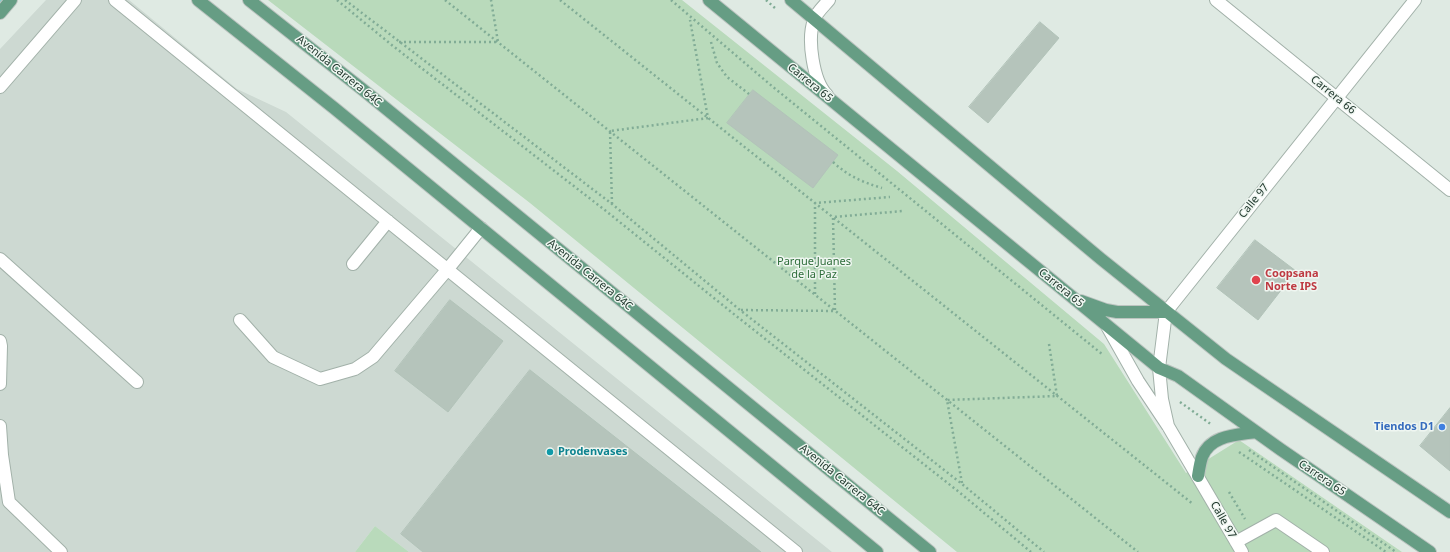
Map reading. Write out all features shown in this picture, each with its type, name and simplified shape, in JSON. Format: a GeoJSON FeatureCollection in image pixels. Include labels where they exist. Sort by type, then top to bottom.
{"type":"FeatureCollection","features":[{"type":"Feature","properties":{"kind":"main road"},"geometry":{"type":"LineString","coordinates":[[0,13],[12,0]]}},
{"type":"Feature","properties":{"kind":"main road"},"geometry":{"type":"LineString","coordinates":[[198,0],[334,108],[877,552]]}},
{"type":"Feature","properties":{"kind":"main road","name":"Avenida Carrera 64C"},"geometry":{"type":"LineString","coordinates":[[249,0],[368,94],[930,552]]}},
{"type":"Feature","properties":{"kind":"main road","name":"Carrera 65"},"geometry":{"type":"LineString","coordinates":[[709,0],[1159,368],[1178,376],[1256,432],[1430,552]]}},
{"type":"Feature","properties":{"kind":"main road"},"geometry":{"type":"LineString","coordinates":[[791,0],[1100,259],[1226,359],[1450,512]]}},
{"type":"Feature","properties":{"kind":"main road"},"geometry":{"type":"LineString","coordinates":[[1073,298],[1106,310],[1117,312],[1166,312]]}},
{"type":"Feature","properties":{"kind":"main road"},"geometry":{"type":"LineString","coordinates":[[1198,476],[1202,456],[1208,447],[1216,441],[1228,436],[1256,432]]}},
{"type":"Feature","properties":{"kind":"street"},"geometry":{"type":"LineString","coordinates":[[0,87],[76,0]]}},
{"type":"Feature","properties":{"kind":"street"},"geometry":{"type":"LineString","coordinates":[[115,0],[796,552]]}},
{"type":"Feature","properties":{"kind":"street"},"geometry":{"type":"LineString","coordinates":[[829,0],[814,20],[811,40],[812,59],[816,75],[822,90],[834,102]]}},
{"type":"Feature","properties":{"kind":"street","name":"Carrera 66"},"geometry":{"type":"LineString","coordinates":[[1216,0],[1450,190]]}},
{"type":"Feature","properties":{"kind":"street","name":"Calle 97"},"geometry":{"type":"LineString","coordinates":[[1168,426],[1162,399],[1159,368],[1166,312],[1336,97],[1415,0]]}},
{"type":"Feature","properties":{"kind":"street"},"geometry":{"type":"LineString","coordinates":[[353,264],[388,221]]}},
{"type":"Feature","properties":{"kind":"street"},"geometry":{"type":"LineString","coordinates":[[240,320],[273,357],[320,379],[355,369],[373,357],[448,270],[481,228]]}},
{"type":"Feature","properties":{"kind":"street"},"geometry":{"type":"LineString","coordinates":[[0,259],[137,382]]}},
{"type":"Feature","properties":{"kind":"street","name":"Calle 97"},"geometry":{"type":"LineString","coordinates":[[1107,326],[1138,381],[1168,426],[1239,547]]}},
{"type":"Feature","properties":{"kind":"street"},"geometry":{"type":"LineString","coordinates":[[0,341],[0,384]]}},
{"type":"Feature","properties":{"kind":"street"},"geometry":{"type":"LineString","coordinates":[[0,426],[2,455],[9,502],[61,552]]}},
{"type":"Feature","properties":{"kind":"street"},"geometry":{"type":"LineString","coordinates":[[1239,547],[1254,532],[1276,520],[1323,552]]}},
{"type":"Feature","properties":{"kind":"path"},"geometry":{"type":"LineString","coordinates":[[337,0],[393,46],[606,211],[953,487],[1031,552]]}},
{"type":"Feature","properties":{"kind":"path"},"geometry":{"type":"LineString","coordinates":[[345,0],[612,204],[740,310],[962,484],[1044,552]]}},
{"type":"Feature","properties":{"kind":"path"},"geometry":{"type":"LineString","coordinates":[[445,0],[1138,552]]}},
{"type":"Feature","properties":{"kind":"path"},"geometry":{"type":"LineString","coordinates":[[491,0],[498,42]]}},
{"type":"Feature","properties":{"kind":"path"},"geometry":{"type":"LineString","coordinates":[[560,0],[1196,507]]}},
{"type":"Feature","properties":{"kind":"path"},"geometry":{"type":"LineString","coordinates":[[671,0],[772,87],[1105,356]]}},
{"type":"Feature","properties":{"kind":"path"},"geometry":{"type":"LineString","coordinates":[[690,20],[708,118]]}},
{"type":"Feature","properties":{"kind":"path"},"geometry":{"type":"LineString","coordinates":[[399,42],[498,42]]}},
{"type":"Feature","properties":{"kind":"path"},"geometry":{"type":"LineString","coordinates":[[711,42],[717,64],[727,78],[750,94]]}},
{"type":"Feature","properties":{"kind":"path"},"geometry":{"type":"LineString","coordinates":[[610,131],[708,118]]}},
{"type":"Feature","properties":{"kind":"path"},"geometry":{"type":"LineString","coordinates":[[610,131],[612,204]]}},
{"type":"Feature","properties":{"kind":"path"},"geometry":{"type":"LineString","coordinates":[[833,162],[843,171],[858,180],[882,188]]}},
{"type":"Feature","properties":{"kind":"path"},"geometry":{"type":"LineString","coordinates":[[815,203],[890,197]]}},
{"type":"Feature","properties":{"kind":"path"},"geometry":{"type":"LineString","coordinates":[[815,203],[815,294]]}},
{"type":"Feature","properties":{"kind":"path"},"geometry":{"type":"LineString","coordinates":[[833,217],[903,211]]}},
{"type":"Feature","properties":{"kind":"path"},"geometry":{"type":"LineString","coordinates":[[833,217],[835,311]]}},
{"type":"Feature","properties":{"kind":"path"},"geometry":{"type":"LineString","coordinates":[[740,310],[835,311]]}},
{"type":"Feature","properties":{"kind":"path"},"geometry":{"type":"LineString","coordinates":[[1048,344],[1057,396]]}},
{"type":"Feature","properties":{"kind":"path"},"geometry":{"type":"LineString","coordinates":[[947,400],[1057,396]]}},
{"type":"Feature","properties":{"kind":"path"},"geometry":{"type":"LineString","coordinates":[[947,400],[962,484]]}},
{"type":"Feature","properties":{"kind":"path"},"geometry":{"type":"LineString","coordinates":[[1177,401],[1217,428]]}},
{"type":"Feature","properties":{"kind":"path"},"geometry":{"type":"LineString","coordinates":[[1246,449],[1396,552]]}},
{"type":"Feature","properties":{"kind":"path"},"geometry":{"type":"LineString","coordinates":[[1235,452],[1240,452],[1386,552]]}},
{"type":"Feature","properties":{"kind":"path"},"geometry":{"type":"LineString","coordinates":[[1224,486],[1254,532]]}},
{"type":"Feature","properties":{"kind":"shaded area"},"geometry":{"type":"Polygon","coordinates":[[[46,0],[129,0],[237,89],[286,112],[832,552],[409,552],[375,526],[355,552],[0,552],[0,49],[46,0]]]}},
{"type":"Feature","properties":{"kind":"green space","name":"Parque Juanes de la Paz"},"geometry":{"type":"Polygon","coordinates":[[[268,0],[682,0],[897,171],[1104,344],[1186,473],[1239,440],[1402,552],[957,552],[530,203],[268,0]]]}},
{"type":"Feature","properties":{"kind":"green space"},"geometry":{"type":"Polygon","coordinates":[[[375,526],[409,552],[355,552],[375,526]]]}},
{"type":"Feature","properties":{"kind":"building"},"geometry":{"type":"Polygon","coordinates":[[[1040,22],[1059,38],[988,123],[969,107],[1040,22]]]}},
{"type":"Feature","properties":{"kind":"building"},"geometry":{"type":"Polygon","coordinates":[[[753,90],[838,155],[813,188],[727,123],[753,90]]]}},
{"type":"Feature","properties":{"kind":"building","name":"Coopsana Norte IPS"},"geometry":{"type":"Polygon","coordinates":[[[1255,240],[1296,271],[1258,320],[1217,288],[1255,240]]]}},
{"type":"Feature","properties":{"kind":"building"},"geometry":{"type":"Polygon","coordinates":[[[450,300],[503,341],[448,412],[395,371],[450,300]]]}},
{"type":"Feature","properties":{"kind":"building","name":"Prodenvases"},"geometry":{"type":"Polygon","coordinates":[[[530,370],[761,552],[423,552],[401,534],[530,370]]]}},
{"type":"Feature","properties":{"kind":"building","name":"Tiendos D1"},"geometry":{"type":"Polygon","coordinates":[[[1450,408],[1450,471],[1420,446],[1450,408]]]}},
{"type":"Feature","properties":{"kind":"place","name":"Coopsana Norte IPS"},"geometry":{"type":"Point","coordinates":[1256,280]}},
{"type":"Feature","properties":{"kind":"place","name":"Tiendos D1"},"geometry":{"type":"Point","coordinates":[1442,427]}},
{"type":"Feature","properties":{"kind":"place","name":"Prodenvases"},"geometry":{"type":"Point","coordinates":[550,452]}}]}
